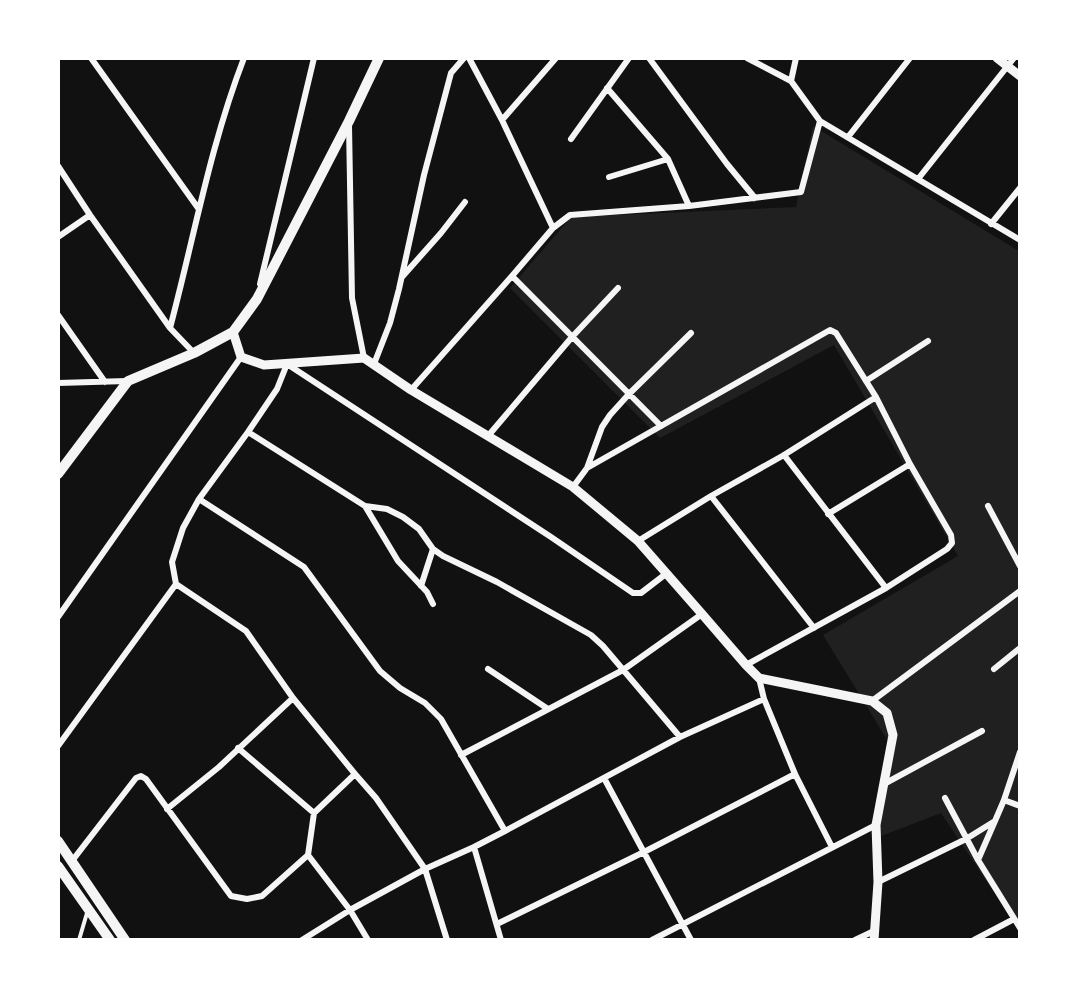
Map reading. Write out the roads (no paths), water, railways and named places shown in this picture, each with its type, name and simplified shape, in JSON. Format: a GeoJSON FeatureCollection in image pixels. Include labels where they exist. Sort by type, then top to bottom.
{"type":"FeatureCollection","features":[{"type":"Feature","properties":{"kind":"main road"},"geometry":{"type":"LineString","coordinates":[[58,474],[128,381],[194,353],[233,332],[257,299],[379,58]]}},
{"type":"Feature","properties":{"kind":"main road"},"geometry":{"type":"LineString","coordinates":[[58,841],[125,939]]}},
{"type":"Feature","properties":{"kind":"main road"},"geometry":{"type":"LineString","coordinates":[[58,866],[110,939]]}},
{"type":"Feature","properties":{"kind":"street"},"geometry":{"type":"LineString","coordinates":[[91,58],[198,208]]}},
{"type":"Feature","properties":{"kind":"street"},"geometry":{"type":"LineString","coordinates":[[170,328],[198,208],[231,94],[244,58]]}},
{"type":"Feature","properties":{"kind":"street"},"geometry":{"type":"LineString","coordinates":[[257,299],[314,58]]}},
{"type":"Feature","properties":{"kind":"street"},"geometry":{"type":"LineString","coordinates":[[374,364],[390,323],[424,175],[451,73],[464,58]]}},
{"type":"Feature","properties":{"kind":"street"},"geometry":{"type":"LineString","coordinates":[[469,58],[502,120],[553,228]]}},
{"type":"Feature","properties":{"kind":"street"},"geometry":{"type":"LineString","coordinates":[[502,120],[556,58]]}},
{"type":"Feature","properties":{"kind":"street"},"geometry":{"type":"LineString","coordinates":[[572,139],[629,58]]}},
{"type":"Feature","properties":{"kind":"street"},"geometry":{"type":"LineString","coordinates":[[648,58],[755,198]]}},
{"type":"Feature","properties":{"kind":"street"},"geometry":{"type":"LineString","coordinates":[[747,58],[791,81],[820,121],[1020,240]]}},
{"type":"Feature","properties":{"kind":"street"},"geometry":{"type":"LineString","coordinates":[[791,81],[796,58]]}},
{"type":"Feature","properties":{"kind":"street"},"geometry":{"type":"LineString","coordinates":[[848,137],[909,58]]}},
{"type":"Feature","properties":{"kind":"street"},"geometry":{"type":"LineString","coordinates":[[997,58],[1020,76]]}},
{"type":"Feature","properties":{"kind":"street"},"geometry":{"type":"LineString","coordinates":[[918,179],[1014,58]]}},
{"type":"Feature","properties":{"kind":"street"},"geometry":{"type":"LineString","coordinates":[[607,88],[668,159],[688,206]]}},
{"type":"Feature","properties":{"kind":"street"},"geometry":{"type":"LineString","coordinates":[[349,121],[352,298],[364,358]]}},
{"type":"Feature","properties":{"kind":"street"},"geometry":{"type":"LineString","coordinates":[[411,390],[553,228],[570,214],[688,206],[801,192],[820,121]]}},
{"type":"Feature","properties":{"kind":"street"},"geometry":{"type":"LineString","coordinates":[[609,177],[668,159]]}},
{"type":"Feature","properties":{"kind":"street"},"geometry":{"type":"LineString","coordinates":[[58,166],[170,328],[194,353]]}},
{"type":"Feature","properties":{"kind":"street"},"geometry":{"type":"LineString","coordinates":[[992,224],[1020,188]]}},
{"type":"Feature","properties":{"kind":"street"},"geometry":{"type":"LineString","coordinates":[[402,277],[465,202]]}},
{"type":"Feature","properties":{"kind":"street"},"geometry":{"type":"LineString","coordinates":[[58,237],[90,215]]}},
{"type":"Feature","properties":{"kind":"street"},"geometry":{"type":"LineString","coordinates":[[512,276],[661,426]]}},
{"type":"Feature","properties":{"kind":"street"},"geometry":{"type":"LineString","coordinates":[[488,436],[572,337],[618,288]]}},
{"type":"Feature","properties":{"kind":"street"},"geometry":{"type":"LineString","coordinates":[[58,315],[105,382]]}},
{"type":"Feature","properties":{"kind":"street"},"geometry":{"type":"LineString","coordinates":[[587,468],[830,330],[836,333],[876,397],[910,464],[951,535],[952,543],[947,549],[886,588],[746,665]]}},
{"type":"Feature","properties":{"kind":"street"},"geometry":{"type":"LineString","coordinates":[[233,332],[241,357]]}},
{"type":"Feature","properties":{"kind":"street"},"geometry":{"type":"LineString","coordinates":[[573,487],[587,468],[602,427],[610,415],[691,333]]}},
{"type":"Feature","properties":{"kind":"street"},"geometry":{"type":"LineString","coordinates":[[866,381],[928,341]]}},
{"type":"Feature","properties":{"kind":"street"},"geometry":{"type":"LineString","coordinates":[[241,357],[264,365],[364,358],[411,390],[573,487],[638,541],[759,678],[764,699],[795,774],[832,847]]}},
{"type":"Feature","properties":{"kind":"street"},"geometry":{"type":"LineString","coordinates":[[58,617],[241,357]]}},
{"type":"Feature","properties":{"kind":"street"},"geometry":{"type":"LineString","coordinates":[[287,364],[277,389],[199,499],[183,528],[172,562],[176,584],[246,631],[293,698],[376,798],[425,869],[447,939]]}},
{"type":"Feature","properties":{"kind":"street"},"geometry":{"type":"LineString","coordinates":[[287,364],[633,592],[641,593],[667,573]]}},
{"type":"Feature","properties":{"kind":"street"},"geometry":{"type":"LineString","coordinates":[[58,383],[128,381]]}},
{"type":"Feature","properties":{"kind":"street"},"geometry":{"type":"LineString","coordinates":[[638,541],[784,455],[876,397]]}},
{"type":"Feature","properties":{"kind":"street"},"geometry":{"type":"LineString","coordinates":[[248,432],[365,506],[387,509],[403,517],[419,529],[433,549],[443,556],[497,582],[591,635],[603,646],[680,737]]}},
{"type":"Feature","properties":{"kind":"street"},"geometry":{"type":"LineString","coordinates":[[784,455],[886,588]]}},
{"type":"Feature","properties":{"kind":"street"},"geometry":{"type":"LineString","coordinates":[[828,514],[910,464]]}},
{"type":"Feature","properties":{"kind":"street"},"geometry":{"type":"LineString","coordinates":[[711,496],[814,628]]}},
{"type":"Feature","properties":{"kind":"street"},"geometry":{"type":"LineString","coordinates":[[199,499],[304,567],[380,671],[400,688],[424,703],[441,719],[505,831]]}},
{"type":"Feature","properties":{"kind":"street"},"geometry":{"type":"LineString","coordinates":[[365,506],[398,561],[427,592],[433,604]]}},
{"type":"Feature","properties":{"kind":"street"},"geometry":{"type":"LineString","coordinates":[[988,506],[1020,566]]}},
{"type":"Feature","properties":{"kind":"street"},"geometry":{"type":"LineString","coordinates":[[422,586],[433,549]]}},
{"type":"Feature","properties":{"kind":"street"},"geometry":{"type":"LineString","coordinates":[[58,746],[176,584]]}},
{"type":"Feature","properties":{"kind":"street"},"geometry":{"type":"LineString","coordinates":[[872,700],[1020,591]]}},
{"type":"Feature","properties":{"kind":"street"},"geometry":{"type":"LineString","coordinates":[[461,755],[623,670],[702,614]]}},
{"type":"Feature","properties":{"kind":"street"},"geometry":{"type":"LineString","coordinates":[[994,669],[1020,648]]}},
{"type":"Feature","properties":{"kind":"street"},"geometry":{"type":"LineString","coordinates":[[488,669],[548,709]]}},
{"type":"Feature","properties":{"kind":"street"},"geometry":{"type":"LineString","coordinates":[[759,678],[872,700],[887,713],[893,735],[876,825],[878,882],[875,935],[855,939]]}},
{"type":"Feature","properties":{"kind":"street"},"geometry":{"type":"LineString","coordinates":[[167,809],[219,767],[293,698]]}},
{"type":"Feature","properties":{"kind":"street"},"geometry":{"type":"LineString","coordinates":[[302,939],[350,909],[425,869],[505,831],[680,737],[764,699]]}},
{"type":"Feature","properties":{"kind":"street"},"geometry":{"type":"LineString","coordinates":[[884,784],[982,731]]}},
{"type":"Feature","properties":{"kind":"street"},"geometry":{"type":"LineString","coordinates":[[238,748],[314,813]]}},
{"type":"Feature","properties":{"kind":"street"},"geometry":{"type":"LineString","coordinates":[[978,860],[1004,800],[1020,752]]}},
{"type":"Feature","properties":{"kind":"street"},"geometry":{"type":"LineString","coordinates":[[72,861],[136,778],[141,776],[146,779],[231,896],[247,899],[262,896],[308,855],[314,813],[355,774]]}},
{"type":"Feature","properties":{"kind":"street"},"geometry":{"type":"LineString","coordinates":[[497,924],[795,774]]}},
{"type":"Feature","properties":{"kind":"street"},"geometry":{"type":"LineString","coordinates":[[604,778],[691,939]]}},
{"type":"Feature","properties":{"kind":"street"},"geometry":{"type":"LineString","coordinates":[[945,798],[978,860],[1020,928]]}},
{"type":"Feature","properties":{"kind":"street"},"geometry":{"type":"LineString","coordinates":[[1004,800],[1020,806]]}},
{"type":"Feature","properties":{"kind":"street"},"geometry":{"type":"LineString","coordinates":[[878,882],[995,821]]}},
{"type":"Feature","properties":{"kind":"street"},"geometry":{"type":"LineString","coordinates":[[652,939],[876,825]]}},
{"type":"Feature","properties":{"kind":"street"},"geometry":{"type":"LineString","coordinates":[[474,847],[501,939]]}},
{"type":"Feature","properties":{"kind":"street"},"geometry":{"type":"LineString","coordinates":[[308,855],[350,909],[368,939]]}},
{"type":"Feature","properties":{"kind":"street"},"geometry":{"type":"LineString","coordinates":[[974,939],[1014,920]]}},
{"type":"Feature","properties":{"kind":"lane"},"geometry":{"type":"LineString","coordinates":[[79,939],[88,910]]}}]}
